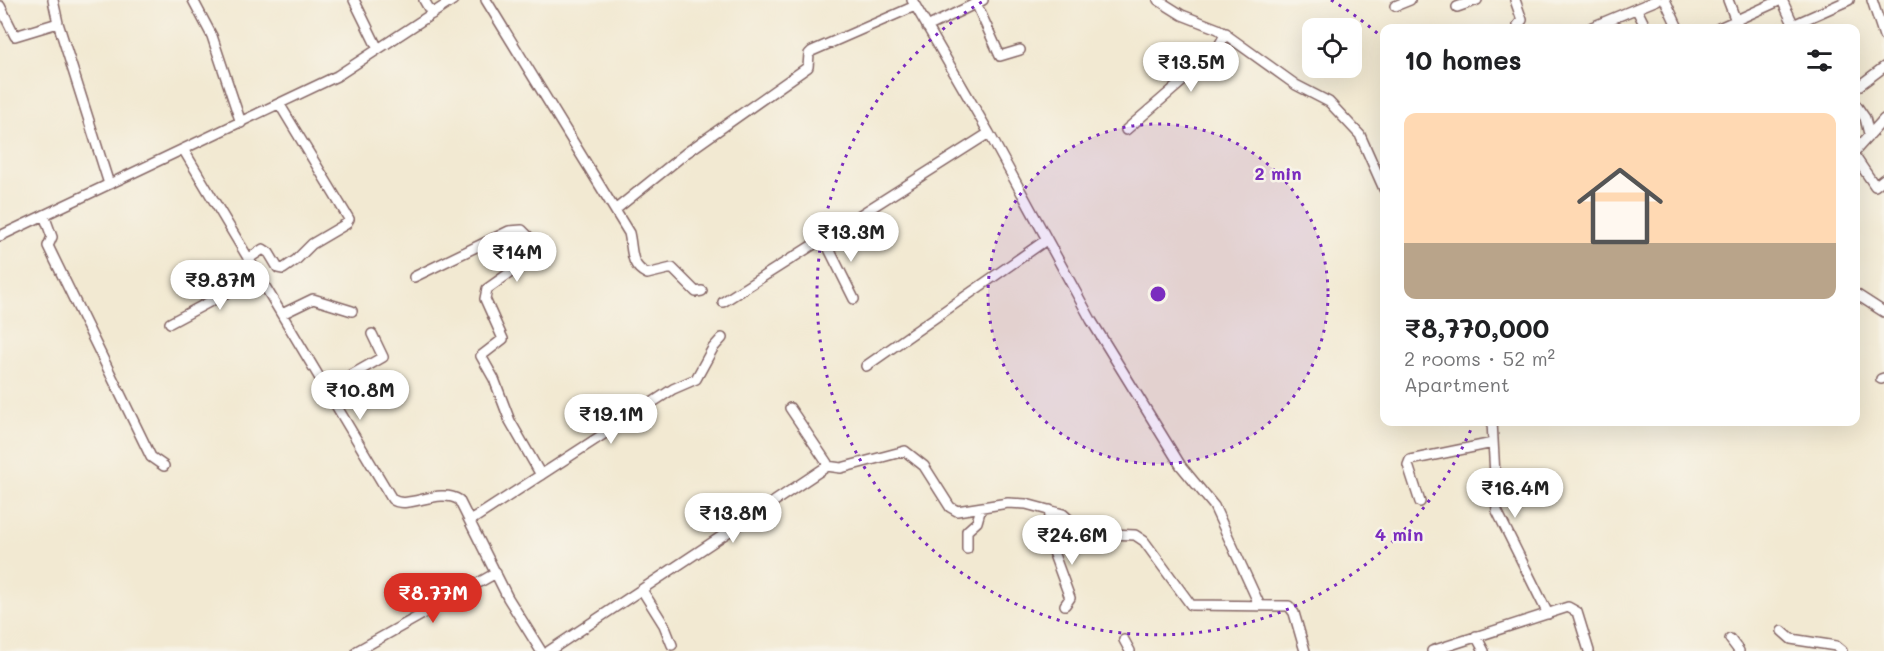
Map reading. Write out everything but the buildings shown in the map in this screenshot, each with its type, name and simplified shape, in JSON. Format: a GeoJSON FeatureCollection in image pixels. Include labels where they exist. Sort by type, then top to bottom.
{"type":"FeatureCollection","features":[{"type":"Feature","properties":{"kind":"street"},"geometry":{"type":"LineString","coordinates":[[53,0],[58,23],[109,184]]}},
{"type":"Feature","properties":{"kind":"street"},"geometry":{"type":"LineString","coordinates":[[194,0],[212,36],[241,123]]}},
{"type":"Feature","properties":{"kind":"street"},"geometry":{"type":"LineString","coordinates":[[354,0],[378,49]]}},
{"type":"Feature","properties":{"kind":"street"},"geometry":{"type":"LineString","coordinates":[[424,0],[432,14]]}},
{"type":"Feature","properties":{"kind":"street"},"geometry":{"type":"LineString","coordinates":[[0,236],[338,76],[453,0]]}},
{"type":"Feature","properties":{"kind":"street"},"geometry":{"type":"LineString","coordinates":[[486,0],[630,233],[630,254],[641,271],[647,274],[672,268],[696,292],[702,291]]}},
{"type":"Feature","properties":{"kind":"street"},"geometry":{"type":"LineString","coordinates":[[1158,0],[1182,15],[1226,33],[1296,85],[1329,102],[1348,120],[1367,149],[1380,180]]}},
{"type":"Feature","properties":{"kind":"street"},"geometry":{"type":"LineString","coordinates":[[1395,6],[1410,0]]}},
{"type":"Feature","properties":{"kind":"street"},"geometry":{"type":"LineString","coordinates":[[1457,7],[1477,0]]}},
{"type":"Feature","properties":{"kind":"street"},"geometry":{"type":"LineString","coordinates":[[1515,0],[1522,21],[1519,24]]}},
{"type":"Feature","properties":{"kind":"street"},"geometry":{"type":"LineString","coordinates":[[1600,24],[1657,0]]}},
{"type":"Feature","properties":{"kind":"street"},"geometry":{"type":"LineString","coordinates":[[1665,0],[1676,24]]}},
{"type":"Feature","properties":{"kind":"street"},"geometry":{"type":"LineString","coordinates":[[1728,0],[1736,21]]}},
{"type":"Feature","properties":{"kind":"street"},"geometry":{"type":"LineString","coordinates":[[1729,24],[1782,0],[1793,24]]}},
{"type":"Feature","properties":{"kind":"street"},"geometry":{"type":"LineString","coordinates":[[1800,24],[1847,1]]}},
{"type":"Feature","properties":{"kind":"street"},"geometry":{"type":"LineString","coordinates":[[927,27],[979,2],[1000,56],[1020,51]]}},
{"type":"Feature","properties":{"kind":"street"},"geometry":{"type":"LineString","coordinates":[[1884,2],[1873,3],[1884,36]]}},
{"type":"Feature","properties":{"kind":"street"},"geometry":{"type":"LineString","coordinates":[[615,210],[686,153],[810,66],[809,56],[812,51],[913,3],[989,132],[1091,320],[1181,466],[1214,506],[1260,606]]}},
{"type":"Feature","properties":{"kind":"street"},"geometry":{"type":"LineString","coordinates":[[0,6],[15,36],[58,23]]}},
{"type":"Feature","properties":{"kind":"street"},"geometry":{"type":"LineString","coordinates":[[1637,9],[1644,24]]}},
{"type":"Feature","properties":{"kind":"street"},"geometry":{"type":"LineString","coordinates":[[1126,130],[1215,53],[1226,33]]}},
{"type":"Feature","properties":{"kind":"street"},"geometry":{"type":"LineString","coordinates":[[1860,85],[1884,67]]}},
{"type":"Feature","properties":{"kind":"street"},"geometry":{"type":"LineString","coordinates":[[248,259],[263,249],[269,253],[278,268],[282,269],[294,262],[312,244],[346,224],[349,219],[279,105]]}},
{"type":"Feature","properties":{"kind":"street"},"geometry":{"type":"LineString","coordinates":[[1860,111],[1865,118],[1869,134]]}},
{"type":"Feature","properties":{"kind":"street"},"geometry":{"type":"LineString","coordinates":[[1860,145],[1884,118]]}},
{"type":"Feature","properties":{"kind":"street"},"geometry":{"type":"LineString","coordinates":[[723,302],[989,132]]}},
{"type":"Feature","properties":{"kind":"street"},"geometry":{"type":"LineString","coordinates":[[183,149],[325,390],[396,502],[402,504],[424,498],[453,496],[461,503],[518,617],[541,651]]}},
{"type":"Feature","properties":{"kind":"street"},"geometry":{"type":"LineString","coordinates":[[1860,164],[1875,186],[1884,179]]}},
{"type":"Feature","properties":{"kind":"street"},"geometry":{"type":"LineString","coordinates":[[44,215],[52,237],[48,246],[98,351],[151,457],[164,466]]}},
{"type":"Feature","properties":{"kind":"street"},"geometry":{"type":"LineString","coordinates":[[414,277],[509,231],[522,230],[537,245],[536,253],[532,257],[492,283],[487,289],[485,299],[503,339],[481,356],[494,379],[510,421],[541,475]]}},
{"type":"Feature","properties":{"kind":"street"},"geometry":{"type":"LineString","coordinates":[[824,239],[854,299]]}},
{"type":"Feature","properties":{"kind":"street"},"geometry":{"type":"LineString","coordinates":[[866,366],[1046,240]]}},
{"type":"Feature","properties":{"kind":"street"},"geometry":{"type":"LineString","coordinates":[[170,323],[258,276]]}},
{"type":"Feature","properties":{"kind":"street"},"geometry":{"type":"LineString","coordinates":[[1860,297],[1884,312]]}},
{"type":"Feature","properties":{"kind":"street"},"geometry":{"type":"LineString","coordinates":[[282,315],[313,299],[352,311]]}},
{"type":"Feature","properties":{"kind":"street"},"geometry":{"type":"LineString","coordinates":[[325,390],[383,357],[372,334]]}},
{"type":"Feature","properties":{"kind":"street"},"geometry":{"type":"LineString","coordinates":[[470,521],[673,389],[696,379],[713,348],[722,338]]}},
{"type":"Feature","properties":{"kind":"street"},"geometry":{"type":"LineString","coordinates":[[790,408],[827,466]]}},
{"type":"Feature","properties":{"kind":"street"},"geometry":{"type":"LineString","coordinates":[[1492,426],[1497,511],[1548,614]]}},
{"type":"Feature","properties":{"kind":"street"},"geometry":{"type":"LineString","coordinates":[[1420,502],[1408,465],[1410,460],[1493,443]]}},
{"type":"Feature","properties":{"kind":"street"},"geometry":{"type":"LineString","coordinates":[[549,651],[827,466],[841,468],[905,451],[924,466],[950,507],[957,511],[1013,502],[1066,516],[1084,532],[1140,537],[1191,605],[1285,604],[1292,609],[1305,651]]}},
{"type":"Feature","properties":{"kind":"street"},"geometry":{"type":"LineString","coordinates":[[967,549],[967,531],[977,522],[981,508]]}},
{"type":"Feature","properties":{"kind":"street"},"geometry":{"type":"LineString","coordinates":[[1050,510],[1048,536],[1070,598],[1065,605]]}},
{"type":"Feature","properties":{"kind":"street"},"geometry":{"type":"LineString","coordinates":[[357,651],[496,573]]}},
{"type":"Feature","properties":{"kind":"street"},"geometry":{"type":"LineString","coordinates":[[642,590],[664,625],[672,645]]}},
{"type":"Feature","properties":{"kind":"street"},"geometry":{"type":"LineString","coordinates":[[1432,651],[1568,607],[1575,610],[1588,651]]}},
{"type":"Feature","properties":{"kind":"street"},"geometry":{"type":"LineString","coordinates":[[1782,631],[1791,639],[1836,646],[1842,651]]}},
{"type":"Feature","properties":{"kind":"street"},"geometry":{"type":"LineString","coordinates":[[1476,636],[1484,651]]}},
{"type":"Feature","properties":{"kind":"street"},"geometry":{"type":"LineString","coordinates":[[1730,639],[1739,651]]}},
{"type":"Feature","properties":{"kind":"street"},"geometry":{"type":"LineString","coordinates":[[1124,640],[1130,651]]}}]}
